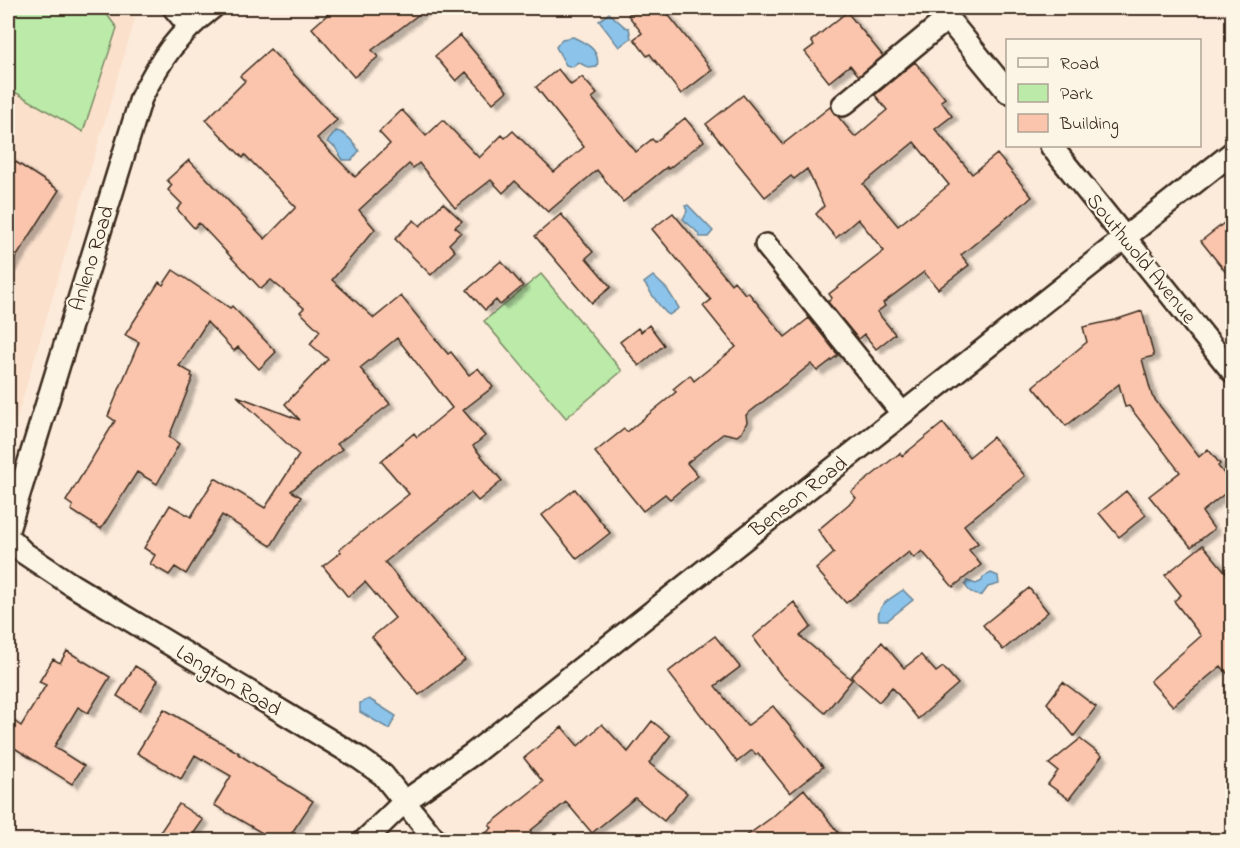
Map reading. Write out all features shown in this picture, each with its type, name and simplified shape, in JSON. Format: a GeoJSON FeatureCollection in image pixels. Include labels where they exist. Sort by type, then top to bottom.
{"type":"FeatureCollection","features":[{"type":"Feature","properties":{"kind":"street"},"geometry":{"type":"LineString","coordinates":[[174,8],[189,26]]}},
{"type":"Feature","properties":{"kind":"street","name":"Anleno Road"},"geometry":{"type":"LineString","coordinates":[[8,530],[141,98],[167,51],[189,26],[212,8]]}},
{"type":"Feature","properties":{"kind":"street"},"geometry":{"type":"LineString","coordinates":[[843,105],[944,13],[1006,90]]}},
{"type":"Feature","properties":{"kind":"street","name":"Southwold Avenue"},"geometry":{"type":"LineString","coordinates":[[1052,147],[1233,371]]}},
{"type":"Feature","properties":{"kind":"street","name":"Benson Road"},"geometry":{"type":"LineString","coordinates":[[366,840],[404,802],[474,753],[1124,236],[1233,153]]}},
{"type":"Feature","properties":{"kind":"street"},"geometry":{"type":"LineString","coordinates":[[766,245],[902,413]]}},
{"type":"Feature","properties":{"kind":"street","name":"Langton Road"},"geometry":{"type":"LineString","coordinates":[[8,537],[24,553],[72,585],[359,758],[382,775],[435,840]]}},
{"type":"Feature","properties":{"kind":"shaded area"},"geometry":{"type":"Polygon","coordinates":[[[8,8],[126,8],[135,19],[18,414],[8,436],[8,8]]]}},
{"type":"Feature","properties":{"kind":"green space"},"geometry":{"type":"Polygon","coordinates":[[[8,8],[102,8],[117,28],[83,132],[8,88],[8,8]]]}},
{"type":"Feature","properties":{"kind":"green space"},"geometry":{"type":"Polygon","coordinates":[[[541,274],[622,371],[566,418],[484,321],[541,274]]]}},
{"type":"Feature","properties":{"kind":"water"},"geometry":{"type":"Polygon","coordinates":[[[609,13],[629,28],[631,38],[619,47],[599,21],[609,13]]]}},
{"type":"Feature","properties":{"kind":"water"},"geometry":{"type":"Polygon","coordinates":[[[573,37],[595,52],[597,67],[589,68],[578,62],[573,67],[566,65],[556,47],[562,39],[573,37]]]}},
{"type":"Feature","properties":{"kind":"water"},"geometry":{"type":"Polygon","coordinates":[[[336,131],[349,138],[359,151],[352,160],[343,160],[335,147],[327,142],[336,131]]]}},
{"type":"Feature","properties":{"kind":"water"},"geometry":{"type":"Polygon","coordinates":[[[688,205],[713,231],[708,237],[700,237],[683,219],[687,211],[685,206],[688,205]]]}},
{"type":"Feature","properties":{"kind":"water"},"geometry":{"type":"Polygon","coordinates":[[[653,276],[667,289],[679,308],[669,315],[644,283],[653,276]]]}},
{"type":"Feature","properties":{"kind":"water"},"geometry":{"type":"Polygon","coordinates":[[[991,573],[998,576],[999,584],[988,587],[982,595],[972,593],[965,585],[967,581],[976,584],[991,573]]]}},
{"type":"Feature","properties":{"kind":"water"},"geometry":{"type":"Polygon","coordinates":[[[903,590],[913,600],[888,620],[879,620],[878,615],[882,606],[903,590]]]}},
{"type":"Feature","properties":{"kind":"water"},"geometry":{"type":"Polygon","coordinates":[[[369,699],[396,716],[389,729],[360,712],[360,703],[369,699]]]}},
{"type":"Feature","properties":{"kind":"building"},"geometry":{"type":"Polygon","coordinates":[[[335,8],[427,8],[372,50],[378,57],[354,77],[312,28],[335,8]]]}},
{"type":"Feature","properties":{"kind":"building"},"geometry":{"type":"Polygon","coordinates":[[[639,8],[663,8],[712,70],[681,94],[650,54],[647,56],[634,39],[642,33],[628,15],[639,8]]]}},
{"type":"Feature","properties":{"kind":"building"},"geometry":{"type":"Polygon","coordinates":[[[847,12],[883,56],[859,76],[850,65],[829,82],[805,52],[814,45],[811,41],[847,12]]]}},
{"type":"Feature","properties":{"kind":"building"},"geometry":{"type":"Polygon","coordinates":[[[460,35],[507,91],[493,103],[466,72],[456,81],[435,56],[460,35]]]}},
{"type":"Feature","properties":{"kind":"building"},"geometry":{"type":"Polygon","coordinates":[[[270,49],[337,120],[317,138],[355,177],[390,144],[379,132],[402,110],[426,136],[443,120],[479,158],[502,135],[505,138],[513,131],[554,172],[584,147],[536,87],[558,69],[571,85],[582,77],[597,94],[592,98],[636,152],[652,139],[655,142],[685,118],[704,141],[623,202],[597,170],[548,212],[515,181],[503,193],[491,180],[455,208],[419,163],[413,168],[409,164],[359,210],[375,229],[332,280],[374,318],[401,296],[448,354],[451,352],[469,375],[478,368],[493,387],[463,410],[485,436],[473,446],[502,481],[478,501],[471,493],[385,562],[465,660],[419,695],[372,637],[395,618],[365,582],[348,597],[323,566],[341,552],[339,550],[409,494],[381,461],[414,433],[417,437],[452,408],[397,338],[360,368],[390,404],[337,444],[342,449],[291,491],[301,497],[271,546],[222,515],[186,574],[175,567],[169,575],[150,564],[155,555],[144,548],[170,505],[191,517],[215,478],[265,508],[299,455],[237,396],[300,420],[285,404],[328,359],[310,344],[320,331],[300,312],[304,308],[271,280],[261,289],[199,223],[194,228],[177,209],[182,204],[168,190],[172,185],[167,180],[189,160],[265,239],[296,207],[245,155],[243,158],[206,120],[245,81],[240,76],[270,49]]]}},
{"type":"Feature","properties":{"kind":"building"},"geometry":{"type":"Polygon","coordinates":[[[915,62],[945,98],[941,101],[952,116],[935,129],[972,174],[997,154],[1032,197],[961,255],[969,265],[938,289],[924,272],[883,303],[885,306],[877,312],[895,334],[876,349],[864,334],[858,339],[828,302],[832,298],[829,294],[884,251],[858,219],[836,238],[816,214],[824,206],[807,169],[794,179],[791,176],[765,197],[706,124],[743,95],[783,144],[830,107],[855,137],[887,110],[875,95],[915,62]],[[914,142],[863,184],[898,226],[949,185],[914,142]]]}},
{"type":"Feature","properties":{"kind":"building"},"geometry":{"type":"Polygon","coordinates":[[[8,157],[59,190],[8,270],[8,157]]]}},
{"type":"Feature","properties":{"kind":"building"},"geometry":{"type":"Polygon","coordinates":[[[443,203],[462,221],[455,227],[461,232],[449,244],[455,251],[431,275],[395,239],[414,220],[420,226],[443,203]]]}},
{"type":"Feature","properties":{"kind":"building"},"geometry":{"type":"Polygon","coordinates":[[[673,213],[731,284],[734,281],[745,294],[748,292],[785,337],[809,318],[838,355],[817,371],[811,364],[746,415],[747,422],[742,432],[737,436],[724,433],[687,463],[698,476],[670,499],[665,494],[643,511],[595,452],[624,429],[627,432],[676,392],[673,389],[690,375],[694,381],[736,347],[703,306],[711,300],[652,229],[673,213]]]}},
{"type":"Feature","properties":{"kind":"building"},"geometry":{"type":"Polygon","coordinates":[[[561,214],[593,252],[586,258],[611,287],[592,303],[535,236],[561,214]]]}},
{"type":"Feature","properties":{"kind":"building"},"geometry":{"type":"Polygon","coordinates":[[[1233,216],[1233,281],[1201,241],[1233,216]]]}},
{"type":"Feature","properties":{"kind":"building"},"geometry":{"type":"Polygon","coordinates":[[[501,261],[523,286],[500,305],[496,300],[485,310],[467,290],[501,261]]]}},
{"type":"Feature","properties":{"kind":"building"},"geometry":{"type":"Polygon","coordinates":[[[173,270],[230,308],[232,306],[276,352],[259,369],[238,347],[234,351],[207,322],[179,366],[192,373],[193,377],[169,437],[179,444],[157,484],[137,472],[101,529],[71,510],[73,506],[66,501],[115,421],[108,416],[139,342],[125,335],[159,282],[163,285],[173,270]]]}},
{"type":"Feature","properties":{"kind":"building"},"geometry":{"type":"Polygon","coordinates":[[[1142,311],[1154,356],[1142,359],[1152,396],[1199,457],[1208,449],[1233,485],[1202,512],[1214,529],[1191,547],[1149,496],[1180,472],[1129,406],[1125,407],[1119,384],[1066,426],[1033,386],[1087,342],[1083,327],[1142,311]]]}},
{"type":"Feature","properties":{"kind":"building"},"geometry":{"type":"Polygon","coordinates":[[[649,325],[664,345],[639,366],[620,342],[638,328],[641,332],[649,325]]]}},
{"type":"Feature","properties":{"kind":"building"},"geometry":{"type":"Polygon","coordinates":[[[943,423],[969,457],[993,437],[1025,476],[964,525],[978,543],[969,550],[981,565],[953,587],[922,551],[914,558],[909,552],[846,603],[816,569],[834,553],[818,530],[856,498],[851,492],[900,453],[902,456],[943,423]]]}},
{"type":"Feature","properties":{"kind":"building"},"geometry":{"type":"Polygon","coordinates":[[[575,489],[610,533],[577,559],[542,515],[575,489]]]}},
{"type":"Feature","properties":{"kind":"building"},"geometry":{"type":"Polygon","coordinates":[[[1126,491],[1146,515],[1119,537],[1099,513],[1126,491]]]}},
{"type":"Feature","properties":{"kind":"building"},"geometry":{"type":"Polygon","coordinates":[[[1203,545],[1233,581],[1233,680],[1221,666],[1173,706],[1150,681],[1201,636],[1174,601],[1181,595],[1165,575],[1203,545]]]}},
{"type":"Feature","properties":{"kind":"building"},"geometry":{"type":"Polygon","coordinates":[[[1029,588],[1048,612],[1003,650],[983,625],[1029,588]]]}},
{"type":"Feature","properties":{"kind":"building"},"geometry":{"type":"Polygon","coordinates":[[[794,602],[811,627],[800,636],[852,680],[825,713],[781,675],[753,637],[794,602]]]}},
{"type":"Feature","properties":{"kind":"building"},"geometry":{"type":"Polygon","coordinates":[[[715,636],[740,667],[715,686],[747,726],[773,706],[823,767],[790,793],[758,753],[756,755],[752,750],[737,762],[668,672],[715,636]]]}},
{"type":"Feature","properties":{"kind":"building"},"geometry":{"type":"Polygon","coordinates":[[[882,642],[904,668],[921,655],[936,672],[943,667],[958,684],[918,719],[892,687],[879,702],[851,677],[882,642]]]}},
{"type":"Feature","properties":{"kind":"building"},"geometry":{"type":"Polygon","coordinates":[[[67,651],[110,677],[88,713],[78,707],[54,747],[84,766],[72,784],[8,744],[8,717],[21,726],[46,685],[39,682],[53,659],[60,663],[67,651]]]}},
{"type":"Feature","properties":{"kind":"building"},"geometry":{"type":"Polygon","coordinates":[[[135,666],[158,680],[140,710],[117,696],[135,666]]]}},
{"type":"Feature","properties":{"kind":"building"},"geometry":{"type":"Polygon","coordinates":[[[1063,682],[1096,707],[1074,736],[1047,703],[1063,682]]]}},
{"type":"Feature","properties":{"kind":"building"},"geometry":{"type":"Polygon","coordinates":[[[164,709],[239,753],[313,801],[287,840],[260,840],[264,834],[214,805],[231,776],[195,755],[181,779],[137,753],[164,709]]]}},
{"type":"Feature","properties":{"kind":"building"},"geometry":{"type":"Polygon","coordinates":[[[652,721],[670,736],[649,763],[687,793],[664,821],[635,798],[592,833],[566,802],[530,831],[539,840],[477,840],[492,828],[489,825],[543,782],[524,758],[562,727],[578,746],[602,724],[628,752],[652,721]]]}},
{"type":"Feature","properties":{"kind":"building"},"geometry":{"type":"Polygon","coordinates":[[[1080,739],[1102,756],[1069,799],[1048,784],[1058,771],[1049,764],[1080,739]]]}},
{"type":"Feature","properties":{"kind":"building"},"geometry":{"type":"Polygon","coordinates":[[[804,789],[844,840],[741,840],[771,818],[804,789]]]}},
{"type":"Feature","properties":{"kind":"building"},"geometry":{"type":"Polygon","coordinates":[[[179,804],[203,820],[189,840],[155,840],[179,804]]]}}]}
